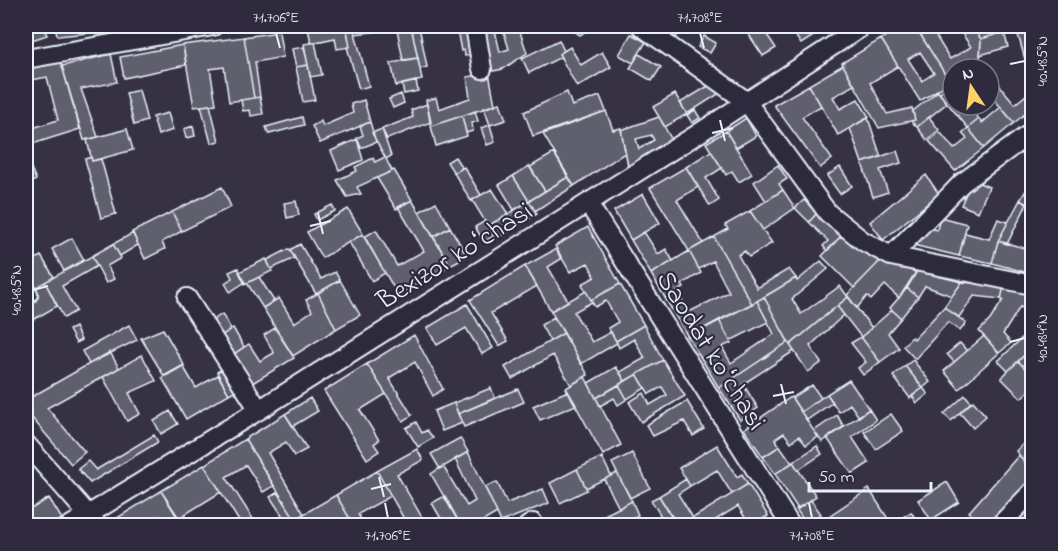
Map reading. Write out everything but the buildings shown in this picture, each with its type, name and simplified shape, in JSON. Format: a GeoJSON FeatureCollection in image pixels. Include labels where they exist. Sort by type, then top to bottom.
{"type":"FeatureCollection","features":[{"type":"Feature","properties":{"kind":"street"},"geometry":{"type":"LineString","coordinates":[[26,59],[213,26]]}},
{"type":"Feature","properties":{"kind":"street"},"geometry":{"type":"LineString","coordinates":[[475,26],[482,69]]}},
{"type":"Feature","properties":{"kind":"street"},"geometry":{"type":"LineString","coordinates":[[641,26],[746,101],[828,213],[862,241],[891,256],[1032,285]]}},
{"type":"Feature","properties":{"kind":"street","name":"Bexizor koʻchasi"},"geometry":{"type":"LineString","coordinates":[[70,525],[93,520],[260,410],[863,26]]}},
{"type":"Feature","properties":{"kind":"street"},"geometry":{"type":"LineString","coordinates":[[891,256],[962,183],[1032,132]]}},
{"type":"Feature","properties":{"kind":"street","name":"Saodat koʻchasi"},"geometry":{"type":"LineString","coordinates":[[588,203],[791,525]]}},
{"type":"Feature","properties":{"kind":"street"},"geometry":{"type":"LineString","coordinates":[[187,298],[260,410]]}},
{"type":"Feature","properties":{"kind":"street"},"geometry":{"type":"LineString","coordinates":[[26,444],[93,520]]}},
{"type":"Feature","properties":{"kind":"street"},"geometry":{"type":"LineString","coordinates":[[999,525],[1032,492]]}}]}
